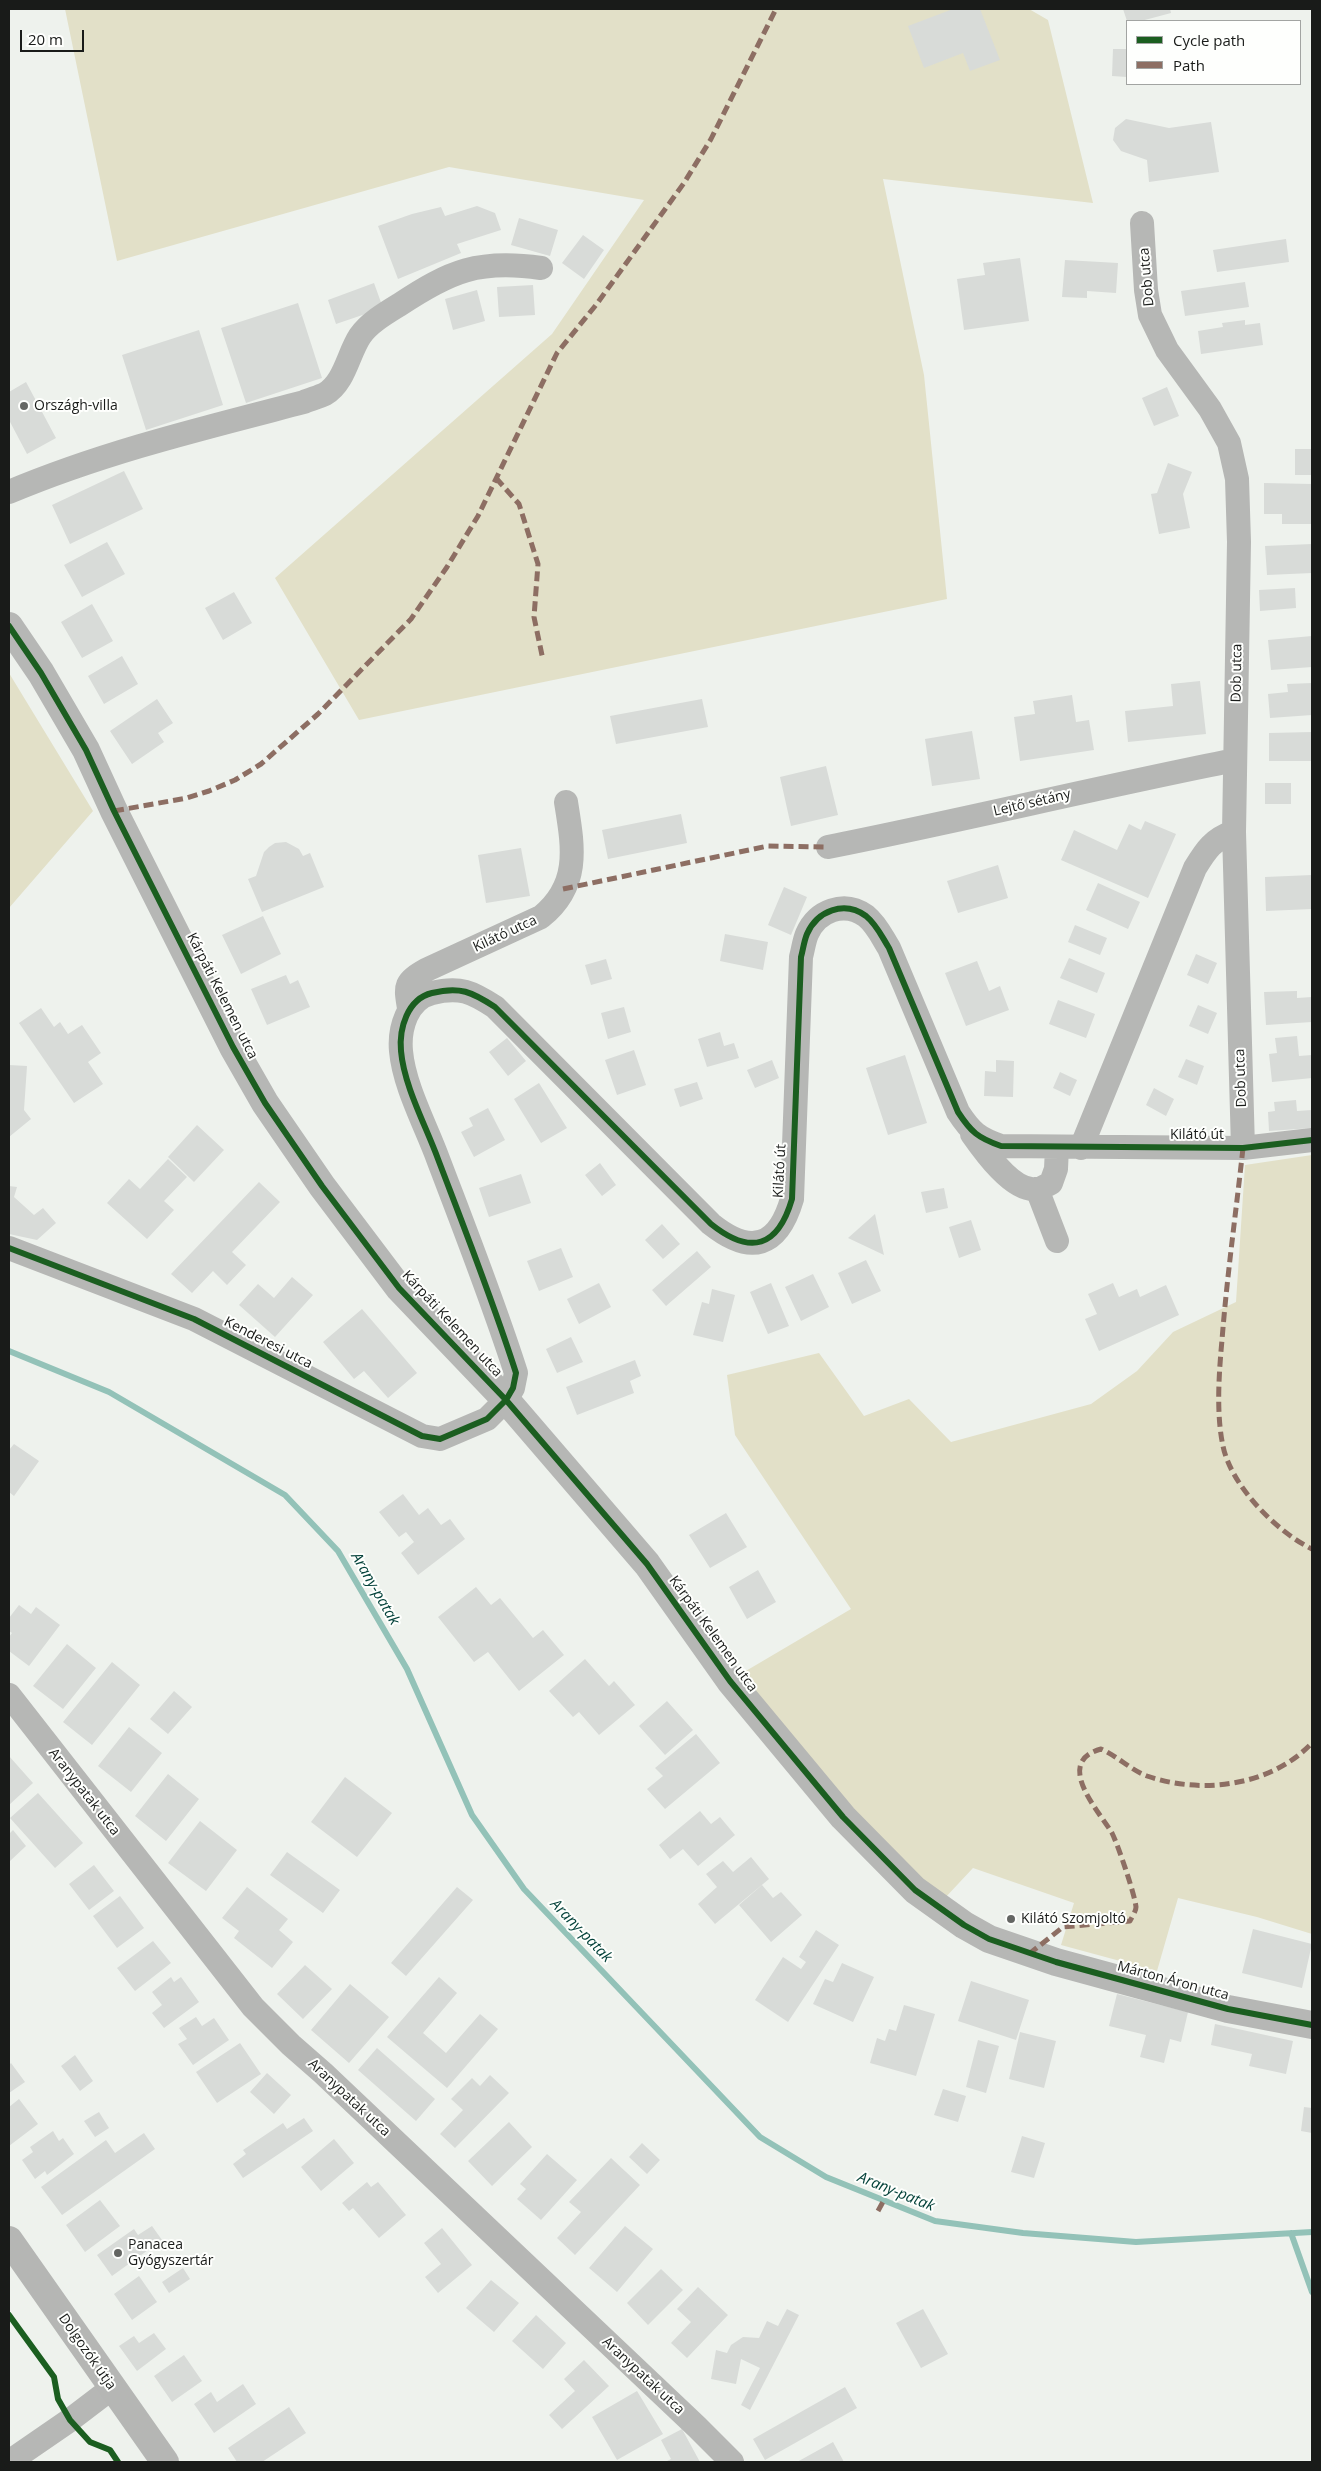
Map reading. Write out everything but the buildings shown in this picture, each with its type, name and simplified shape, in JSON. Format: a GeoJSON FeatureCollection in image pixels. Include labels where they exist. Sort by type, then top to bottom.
{"type":"FeatureCollection","features":[{"type":"Feature","properties":{"kind":"main road","name":"Dolgozók útja"},"geometry":{"type":"LineString","coordinates":[[9,2240],[165,2462]]}},
{"type":"Feature","properties":{"kind":"street","name":"Dob utca"},"geometry":{"type":"LineString","coordinates":[[1142,223],[1146,290],[1150,315],[1167,350],[1210,409],[1229,444],[1237,479],[1239,542],[1234,832],[1243,1148]]}},
{"type":"Feature","properties":{"kind":"street"},"geometry":{"type":"LineString","coordinates":[[9,492],[48,476],[137,446],[304,402],[326,394],[340,379],[361,334],[385,314],[426,286],[459,271],[485,265],[515,264],[541,268]]}},
{"type":"Feature","properties":{"kind":"street","name":"Kárpáti Kelemen utca"},"geometry":{"type":"LineString","coordinates":[[9,626],[41,673],[86,750],[114,811],[229,1038],[265,1103],[360,1240],[399,1288],[506,1400],[647,1564],[730,1682],[843,1817],[915,1890],[964,1925],[989,1939],[1029,1954]]}},
{"type":"Feature","properties":{"kind":"street","name":"Lejtő sétány"},"geometry":{"type":"LineString","coordinates":[[828,847],[965,819],[1095,788],[1235,760]]}},
{"type":"Feature","properties":{"kind":"street","name":"Kilátó utca"},"geometry":{"type":"LineString","coordinates":[[409,1008],[406,989],[410,979],[541,917],[553,908],[564,889],[573,857],[566,802]]}},
{"type":"Feature","properties":{"kind":"street"},"geometry":{"type":"LineString","coordinates":[[1081,1148],[1195,868],[1208,846],[1219,837],[1234,832]]}},
{"type":"Feature","properties":{"kind":"street","name":"Kilátó út"},"geometry":{"type":"LineString","coordinates":[[409,1008],[428,994],[450,989],[474,993],[495,1007],[711,1224],[727,1236],[744,1243],[759,1242],[771,1237],[780,1229],[792,1199],[801,957],[808,934],[818,919],[832,909],[849,909],[865,916],[877,927],[889,948],[958,1112],[970,1130],[984,1140],[1001,1146],[1081,1148],[1243,1148],[1312,1140]]}},
{"type":"Feature","properties":{"kind":"street"},"geometry":{"type":"LineString","coordinates":[[409,1008],[401,1028],[401,1052],[409,1083],[474,1252],[514,1366],[516,1373],[513,1388],[506,1400]]}},
{"type":"Feature","properties":{"kind":"street"},"geometry":{"type":"LineString","coordinates":[[970,1130],[992,1162],[1023,1188],[1037,1189],[1051,1183],[1056,1169],[1057,1147]]}},
{"type":"Feature","properties":{"kind":"street"},"geometry":{"type":"LineString","coordinates":[[1037,1189],[1057,1241]]}},
{"type":"Feature","properties":{"kind":"street","name":"Kenderesi utca"},"geometry":{"type":"LineString","coordinates":[[9,1248],[194,1318],[422,1436],[440,1439],[487,1419],[506,1400]]}},
{"type":"Feature","properties":{"kind":"street","name":"Aranypatak utca"},"geometry":{"type":"LineString","coordinates":[[9,1695],[253,2007],[290,2045],[331,2080],[698,2427],[732,2462]]}},
{"type":"Feature","properties":{"kind":"street","name":"Márton Áron utca"},"geometry":{"type":"LineString","coordinates":[[1029,1954],[1228,2008],[1312,2025]]}},
{"type":"Feature","properties":{"kind":"street"},"geometry":{"type":"LineString","coordinates":[[9,2462],[112,2388]]}},
{"type":"Feature","properties":{"kind":"shaded area"},"geometry":{"type":"Polygon","coordinates":[[[65,9],[1029,9],[1048,20],[1093,203],[883,179],[924,375],[947,599],[359,720],[275,578],[552,334],[644,200],[449,167],[117,261],[65,9]]]}},
{"type":"Feature","properties":{"kind":"shaded area"},"geometry":{"type":"Polygon","coordinates":[[[9,673],[93,811],[9,908],[9,673]]]}},
{"type":"Feature","properties":{"kind":"shaded area"},"geometry":{"type":"Polygon","coordinates":[[[1312,1155],[1312,1934],[1257,1917],[1178,1898],[1157,1971],[1061,1945],[1074,1903],[973,1868],[944,1899],[852,1814],[739,1675],[851,1609],[735,1435],[727,1375],[819,1353],[864,1416],[909,1399],[951,1442],[1091,1404],[1137,1371],[1173,1332],[1236,1302],[1245,1165],[1312,1155]]]}},
{"type":"Feature","properties":{"kind":"waterway","name":"Arany-patak"},"geometry":{"type":"LineString","coordinates":[[9,1351],[109,1392],[285,1495],[338,1551],[407,1669],[472,1815],[524,1889],[760,2137],[826,2177],[935,2221],[1023,2233],[1136,2242],[1312,2232]]}},
{"type":"Feature","properties":{"kind":"waterway"},"geometry":{"type":"LineString","coordinates":[[1291,2233],[1312,2292]]}},
{"type":"Feature","properties":{"kind":"marked path"},"geometry":{"type":"LineString","coordinates":[[114,811],[187,798],[209,791],[235,780],[261,764],[318,714],[411,619],[447,567],[478,516],[557,353],[596,305],[684,183],[711,139],[776,9]]}},
{"type":"Feature","properties":{"kind":"marked path"},"geometry":{"type":"LineString","coordinates":[[496,478],[519,504],[538,564],[534,617],[543,660]]}},
{"type":"Feature","properties":{"kind":"marked path"},"geometry":{"type":"LineString","coordinates":[[563,889],[768,846],[828,847]]}},
{"type":"Feature","properties":{"kind":"marked path"},"geometry":{"type":"LineString","coordinates":[[1243,1148],[1221,1352],[1219,1420],[1223,1446],[1235,1477],[1257,1506],[1284,1531],[1312,1549]]}},
{"type":"Feature","properties":{"kind":"marked path"},"geometry":{"type":"LineString","coordinates":[[1029,1954],[1063,1927],[1130,1921],[1136,1907],[1133,1892],[1115,1839],[1084,1788],[1080,1775],[1081,1765],[1087,1755],[1101,1749],[1147,1776],[1168,1782],[1190,1785],[1213,1785],[1235,1783],[1277,1769],[1295,1758],[1312,1743]]}},
{"type":"Feature","properties":{"kind":"marked path"},"geometry":{"type":"LineString","coordinates":[[878,2211],[885,2198]]}},
{"type":"Feature","properties":{"kind":"cycle path"},"geometry":{"type":"LineString","coordinates":[[9,626],[41,673],[86,750],[114,811],[233,1047],[265,1103],[322,1186],[399,1288],[506,1400],[647,1564],[730,1681],[843,1817],[915,1890],[964,1925],[989,1939],[1056,1962],[1228,2009],[1312,2025]]}},
{"type":"Feature","properties":{"kind":"cycle path"},"geometry":{"type":"LineString","coordinates":[[9,1248],[194,1319],[422,1436],[440,1439],[487,1419],[506,1400],[513,1388],[516,1373],[498,1319],[406,1078],[401,1051],[401,1034],[406,1016],[411,1008],[423,996],[450,990],[472,994],[495,1007],[711,1224],[725,1234],[739,1240],[751,1243],[761,1242],[779,1228],[792,1199],[801,957],[804,943],[807,934],[817,919],[832,910],[840,909],[858,911],[866,916],[879,931],[889,948],[958,1112],[967,1125],[986,1140],[1001,1146],[1243,1148],[1312,1140]]}},
{"type":"Feature","properties":{"kind":"cycle path"},"geometry":{"type":"LineString","coordinates":[[9,2315],[54,2377],[58,2399],[70,2420],[90,2442],[110,2450],[118,2462]]}},
{"type":"Feature","properties":{"kind":"place","name":"Országh-villa"},"geometry":{"type":"Point","coordinates":[24,406]}},
{"type":"Feature","properties":{"kind":"place","name":"Kilátó Szomjoltó"},"geometry":{"type":"Point","coordinates":[1011,1919]}},
{"type":"Feature","properties":{"kind":"place","name":"Panacea Gyógyszertár"},"geometry":{"type":"Point","coordinates":[118,2253]}}]}
